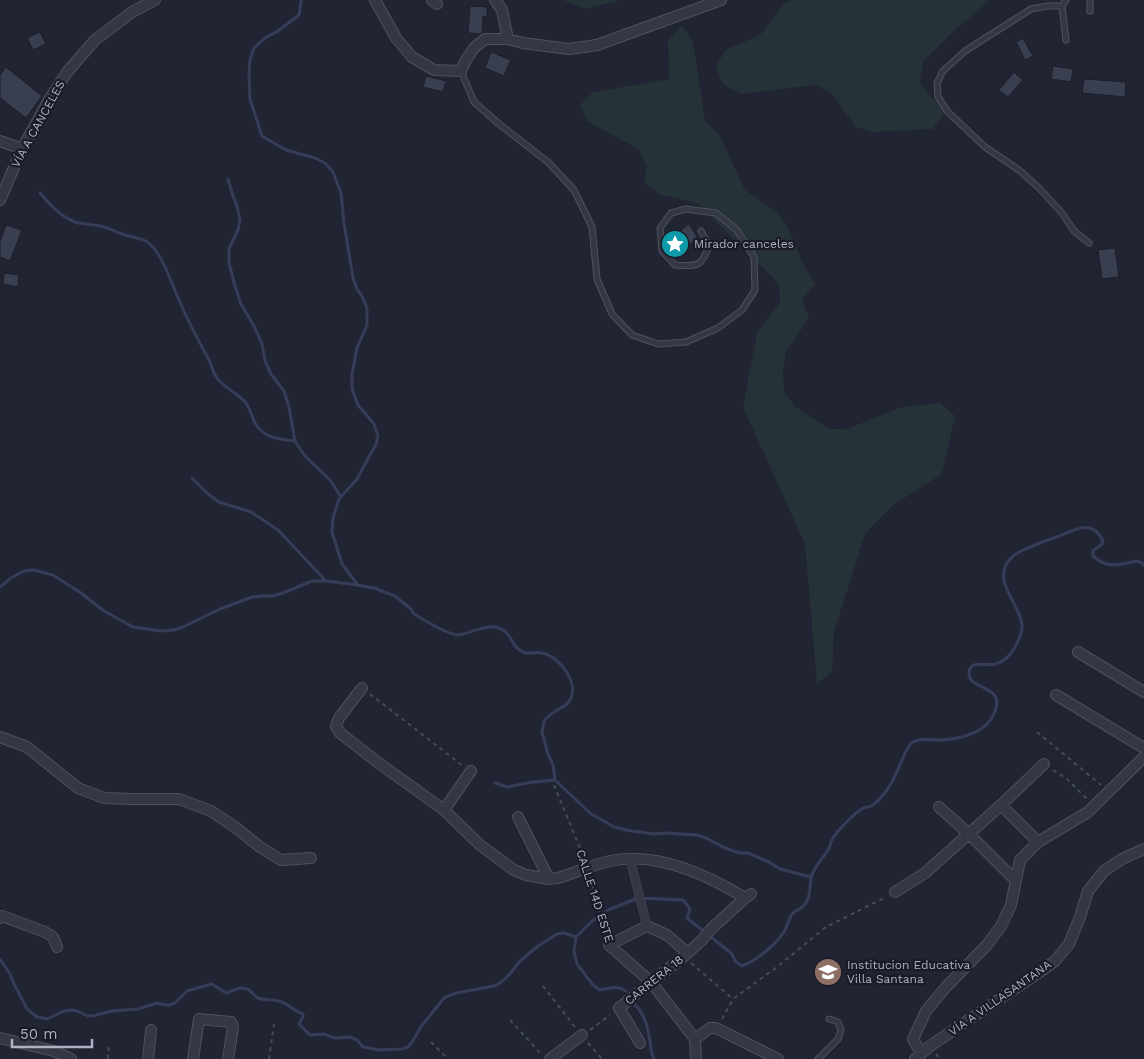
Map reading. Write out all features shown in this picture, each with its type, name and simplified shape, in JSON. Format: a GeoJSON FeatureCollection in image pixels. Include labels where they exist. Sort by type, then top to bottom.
{"type":"FeatureCollection","features":[{"type":"Feature","properties":{"kind":"street","name":"VÍA A CANCELES"},"geometry":{"type":"LineString","coordinates":[[0,200],[22,149],[50,98],[68,71],[95,40],[132,12],[155,0]]}},
{"type":"Feature","properties":{"kind":"street"},"geometry":{"type":"LineString","coordinates":[[375,0],[396,38],[412,57],[434,70],[461,71],[474,48],[485,39],[508,39],[569,49],[596,45],[721,0]]}},
{"type":"Feature","properties":{"kind":"street"},"geometry":{"type":"LineString","coordinates":[[495,0],[502,10],[508,39]]}},
{"type":"Feature","properties":{"kind":"street"},"geometry":{"type":"LineString","coordinates":[[0,141],[22,149]]}},
{"type":"Feature","properties":{"kind":"street"},"geometry":{"type":"LineString","coordinates":[[1078,652],[1144,692]]}},
{"type":"Feature","properties":{"kind":"street"},"geometry":{"type":"LineString","coordinates":[[362,688],[339,718],[336,726],[340,733],[444,810],[480,845],[514,870],[526,875],[549,879],[558,878],[610,861],[630,859],[647,926]]}},
{"type":"Feature","properties":{"kind":"street"},"geometry":{"type":"LineString","coordinates":[[1056,694],[1144,748]]}},
{"type":"Feature","properties":{"kind":"street"},"geometry":{"type":"LineString","coordinates":[[0,737],[27,747],[78,788],[104,798],[179,799],[211,811],[281,860],[311,858]]}},
{"type":"Feature","properties":{"kind":"street"},"geometry":{"type":"LineString","coordinates":[[918,1056],[913,1039],[926,1011],[946,987],[987,945],[1001,926],[1011,905],[1020,860],[1038,842],[1088,812],[1144,757]]}},
{"type":"Feature","properties":{"kind":"street"},"geometry":{"type":"LineString","coordinates":[[895,892],[925,873],[1002,805],[1044,764]]}},
{"type":"Feature","properties":{"kind":"street"},"geometry":{"type":"LineString","coordinates":[[444,810],[470,771]]}},
{"type":"Feature","properties":{"kind":"street"},"geometry":{"type":"LineString","coordinates":[[1002,805],[1038,842]]}},
{"type":"Feature","properties":{"kind":"street"},"geometry":{"type":"LineString","coordinates":[[939,807],[1016,881]]}},
{"type":"Feature","properties":{"kind":"street"},"geometry":{"type":"LineString","coordinates":[[518,817],[549,879]]}},
{"type":"Feature","properties":{"kind":"street","name":"VÍA A VILLASANTANA"},"geometry":{"type":"LineString","coordinates":[[918,1056],[1055,961],[1069,944],[1088,890],[1104,871],[1122,859],[1144,849]]}},
{"type":"Feature","properties":{"kind":"street","name":"CARRERA 18"},"geometry":{"type":"LineString","coordinates":[[620,1008],[686,955],[711,929],[748,896],[665,862],[630,859]]}},
{"type":"Feature","properties":{"kind":"street"},"geometry":{"type":"LineString","coordinates":[[0,918],[2,916],[45,932],[53,937],[56,947]]}},
{"type":"Feature","properties":{"kind":"street"},"geometry":{"type":"LineString","coordinates":[[609,944],[647,926],[667,935],[686,955]]}},
{"type":"Feature","properties":{"kind":"street","name":"CALLE 14D ESTE"},"geometry":{"type":"LineString","coordinates":[[609,944],[651,982],[695,1039]]}},
{"type":"Feature","properties":{"kind":"street"},"geometry":{"type":"LineString","coordinates":[[620,1008],[640,1043]]}},
{"type":"Feature","properties":{"kind":"street"},"geometry":{"type":"LineString","coordinates":[[193,1059],[199,1019],[231,1022],[233,1024],[228,1059]]}},
{"type":"Feature","properties":{"kind":"street"},"geometry":{"type":"LineString","coordinates":[[696,1059],[695,1039],[710,1028],[716,1028],[778,1059]]}},
{"type":"Feature","properties":{"kind":"street"},"geometry":{"type":"LineString","coordinates":[[148,1059],[151,1030]]}},
{"type":"Feature","properties":{"kind":"street"},"geometry":{"type":"LineString","coordinates":[[550,1059],[582,1035]]}},
{"type":"Feature","properties":{"kind":"street"},"geometry":{"type":"LineString","coordinates":[[0,1038],[54,1051],[71,1059]]}},
{"type":"Feature","properties":{"kind":"lane"},"geometry":{"type":"LineString","coordinates":[[1066,0],[1062,6],[1066,40]]}},
{"type":"Feature","properties":{"kind":"lane"},"geometry":{"type":"LineString","coordinates":[[1090,0],[1090,11]]}},
{"type":"Feature","properties":{"kind":"lane"},"geometry":{"type":"LineString","coordinates":[[1062,6],[1031,9],[965,51],[943,71],[938,83],[938,97],[947,111],[985,147],[1019,170],[1038,188],[1062,213],[1074,231],[1089,243]]}},
{"type":"Feature","properties":{"kind":"lane"},"geometry":{"type":"LineString","coordinates":[[461,71],[474,102],[548,162],[574,190],[592,227],[597,279],[612,314],[632,335],[658,344],[686,342],[718,328],[742,310],[755,290],[754,257],[737,230],[716,213],[686,209],[671,213],[660,228],[662,251],[675,265],[695,266],[704,259],[709,246],[701,231]]}},
{"type":"Feature","properties":{"kind":"lane"},"geometry":{"type":"LineString","coordinates":[[818,1059],[838,1039],[841,1030],[838,1022],[829,1019]]}},
{"type":"Feature","properties":{"kind":"path"},"geometry":{"type":"LineString","coordinates":[[362,688],[470,771]]}},
{"type":"Feature","properties":{"kind":"path"},"geometry":{"type":"LineString","coordinates":[[1037,732],[1109,792]]}},
{"type":"Feature","properties":{"kind":"path"},"geometry":{"type":"LineString","coordinates":[[1044,764],[1066,778],[1094,806]]}},
{"type":"Feature","properties":{"kind":"path","name":"CALLE 14D ESTE"},"geometry":{"type":"LineString","coordinates":[[554,785],[588,868],[609,944]]}},
{"type":"Feature","properties":{"kind":"path"},"geometry":{"type":"LineString","coordinates":[[716,1028],[732,999],[777,967],[826,927],[895,892]]}},
{"type":"Feature","properties":{"kind":"path"},"geometry":{"type":"LineString","coordinates":[[686,955],[732,999]]}},
{"type":"Feature","properties":{"kind":"path"},"geometry":{"type":"LineString","coordinates":[[542,986],[602,1059]]}},
{"type":"Feature","properties":{"kind":"path","name":"CARRERA 18"},"geometry":{"type":"LineString","coordinates":[[582,1035],[620,1008]]}},
{"type":"Feature","properties":{"kind":"path"},"geometry":{"type":"LineString","coordinates":[[510,1020],[546,1059]]}},
{"type":"Feature","properties":{"kind":"path"},"geometry":{"type":"LineString","coordinates":[[269,1059],[274,1024]]}},
{"type":"Feature","properties":{"kind":"path"},"geometry":{"type":"LineString","coordinates":[[430,1042],[448,1059]]}},
{"type":"Feature","properties":{"kind":"path"},"geometry":{"type":"LineString","coordinates":[[108,1043],[108,1059]]}},
{"type":"Feature","properties":{"kind":"shaded area"},"geometry":{"type":"Polygon","coordinates":[[[563,0],[621,0],[585,9],[563,0]]]}},
{"type":"Feature","properties":{"kind":"shaded area"},"geometry":{"type":"Polygon","coordinates":[[[791,0],[990,0],[955,30],[923,62],[920,82],[944,113],[933,129],[874,132],[856,127],[832,94],[816,85],[741,94],[723,84],[716,67],[725,50],[760,35],[784,4],[791,0]]]}},
{"type":"Feature","properties":{"kind":"shaded area"},"geometry":{"type":"Polygon","coordinates":[[[682,25],[693,42],[705,121],[719,134],[745,190],[777,212],[788,228],[804,266],[815,284],[802,300],[809,318],[786,352],[783,372],[784,392],[796,407],[829,429],[847,429],[902,407],[940,403],[955,416],[942,474],[892,506],[865,534],[834,632],[832,672],[817,684],[805,544],[743,407],[757,333],[780,302],[779,284],[697,203],[659,194],[644,183],[647,165],[638,149],[587,121],[580,105],[593,92],[669,79],[668,40],[682,25]]]}},
{"type":"Feature","properties":{"kind":"building"},"geometry":{"type":"Polygon","coordinates":[[[470,6],[487,7],[487,17],[483,16],[482,33],[480,34],[468,33],[470,6]]]}},
{"type":"Feature","properties":{"kind":"building"},"geometry":{"type":"Polygon","coordinates":[[[40,32],[46,44],[33,50],[27,38],[40,32]]]}},
{"type":"Feature","properties":{"kind":"building"},"geometry":{"type":"Polygon","coordinates":[[[1023,38],[1033,56],[1025,60],[1016,42],[1023,38]]]}},
{"type":"Feature","properties":{"kind":"building"},"geometry":{"type":"Polygon","coordinates":[[[491,52],[511,60],[504,76],[485,68],[491,52]]]}},
{"type":"Feature","properties":{"kind":"building"},"geometry":{"type":"Polygon","coordinates":[[[1053,66],[1073,69],[1071,82],[1051,79],[1053,66]]]}},
{"type":"Feature","properties":{"kind":"building"},"geometry":{"type":"Polygon","coordinates":[[[6,67],[42,96],[26,118],[0,98],[0,75],[6,67]]]}},
{"type":"Feature","properties":{"kind":"building"},"geometry":{"type":"Polygon","coordinates":[[[1014,72],[1023,80],[1008,97],[999,90],[1014,72]]]}},
{"type":"Feature","properties":{"kind":"building"},"geometry":{"type":"Polygon","coordinates":[[[426,76],[446,81],[443,92],[423,87],[426,76]]]}},
{"type":"Feature","properties":{"kind":"building"},"geometry":{"type":"Polygon","coordinates":[[[1084,79],[1126,82],[1125,97],[1082,93],[1084,79]]]}},
{"type":"Feature","properties":{"kind":"building"},"geometry":{"type":"Polygon","coordinates":[[[689,224],[698,238],[690,244],[680,231],[689,224]]]}},
{"type":"Feature","properties":{"kind":"building"},"geometry":{"type":"Polygon","coordinates":[[[6,225],[22,230],[10,261],[0,257],[0,242],[6,225]]]}},
{"type":"Feature","properties":{"kind":"building"},"geometry":{"type":"Polygon","coordinates":[[[1115,248],[1119,277],[1102,279],[1098,250],[1115,248]]]}},
{"type":"Feature","properties":{"kind":"building"},"geometry":{"type":"Polygon","coordinates":[[[4,273],[19,275],[18,287],[3,284],[4,273]]]}},
{"type":"Feature","properties":{"kind":"waterway"},"geometry":{"type":"LineString","coordinates":[[301,1],[299,15],[265,38],[254,48],[250,60],[250,99],[262,136],[286,150],[315,158],[325,163],[333,172],[341,193],[353,278],[367,308],[367,325],[357,348],[352,374],[352,389],[358,405],[374,424],[378,436],[376,445],[357,479],[339,499],[333,518],[332,532],[342,564],[357,584]]}},
{"type":"Feature","properties":{"kind":"waterway"},"geometry":{"type":"LineString","coordinates":[[228,179],[240,220],[238,230],[229,249],[229,263],[241,304],[262,344],[265,361],[271,374],[284,391],[295,441],[305,456],[330,480],[341,497]]}},
{"type":"Feature","properties":{"kind":"waterway"},"geometry":{"type":"LineString","coordinates":[[40,193],[56,210],[70,220],[77,223],[97,225],[141,239],[154,248],[165,267],[214,374],[223,385],[246,403],[255,423],[263,432],[273,437],[295,441]]}},
{"type":"Feature","properties":{"kind":"waterway"},"geometry":{"type":"LineString","coordinates":[[192,478],[219,502],[251,512],[278,530],[326,581]]}},
{"type":"Feature","properties":{"kind":"waterway"},"geometry":{"type":"LineString","coordinates":[[626,991],[616,988],[600,990],[593,985],[577,964],[574,951],[576,937],[592,921],[608,910],[638,898],[683,900],[690,909],[687,918],[731,953],[736,962],[742,966],[754,960],[777,941],[795,911],[805,904],[809,895],[813,872],[828,850],[831,841],[846,822],[856,813],[874,804],[885,792],[894,779],[907,749],[914,741],[959,738],[974,733],[987,724],[996,708],[996,700],[993,694],[975,683],[969,674],[972,666],[980,664],[993,665],[1005,659],[1010,655],[1020,636],[1022,628],[1020,617],[1004,582],[1006,564],[1013,556],[1036,544],[1079,528],[1090,528],[1095,530],[1103,541],[1093,551],[1093,556],[1109,565],[1137,561],[1144,566]]}},
{"type":"Feature","properties":{"kind":"waterway"},"geometry":{"type":"LineString","coordinates":[[0,587],[24,571],[34,570],[53,575],[104,611],[133,627],[161,631],[183,627],[220,609],[252,597],[273,596],[312,581],[327,581],[374,588],[395,596],[411,609],[414,614],[436,627],[455,635],[487,627],[502,629],[509,635],[519,650],[548,655],[561,665],[570,678],[572,693],[569,702],[544,721],[542,732],[553,765],[555,780],[591,814],[614,827],[631,831],[653,834],[697,835],[739,853],[748,853],[780,869],[811,877]]}},
{"type":"Feature","properties":{"kind":"waterway"},"geometry":{"type":"LineString","coordinates":[[495,783],[507,787],[555,780]]}},
{"type":"Feature","properties":{"kind":"waterway"},"geometry":{"type":"LineString","coordinates":[[0,959],[10,974],[27,1009],[37,1017],[47,1019],[64,1011],[71,1010],[93,1016],[112,1011],[138,1009],[157,1003],[169,1005],[175,1003],[187,991],[212,984],[226,993],[243,988],[249,990],[258,998],[285,1003],[303,1014],[299,1024],[310,1035],[324,1034],[334,1038],[350,1037],[357,1040],[363,1047],[379,1050],[408,1047],[420,1028],[444,998],[456,993],[494,986],[500,983],[520,961],[538,946],[557,934],[564,933],[576,937]]}},
{"type":"Feature","properties":{"kind":"waterway"},"geometry":{"type":"LineString","coordinates":[[632,1002],[639,1009],[645,1022],[654,1059]]}},
{"type":"Feature","properties":{"kind":"place","name":"Mirador canceles"},"geometry":{"type":"Point","coordinates":[675,244]}},
{"type":"Feature","properties":{"kind":"place","name":"Institucion Educativa Villa Santana"},"geometry":{"type":"Point","coordinates":[828,972]}}]}
